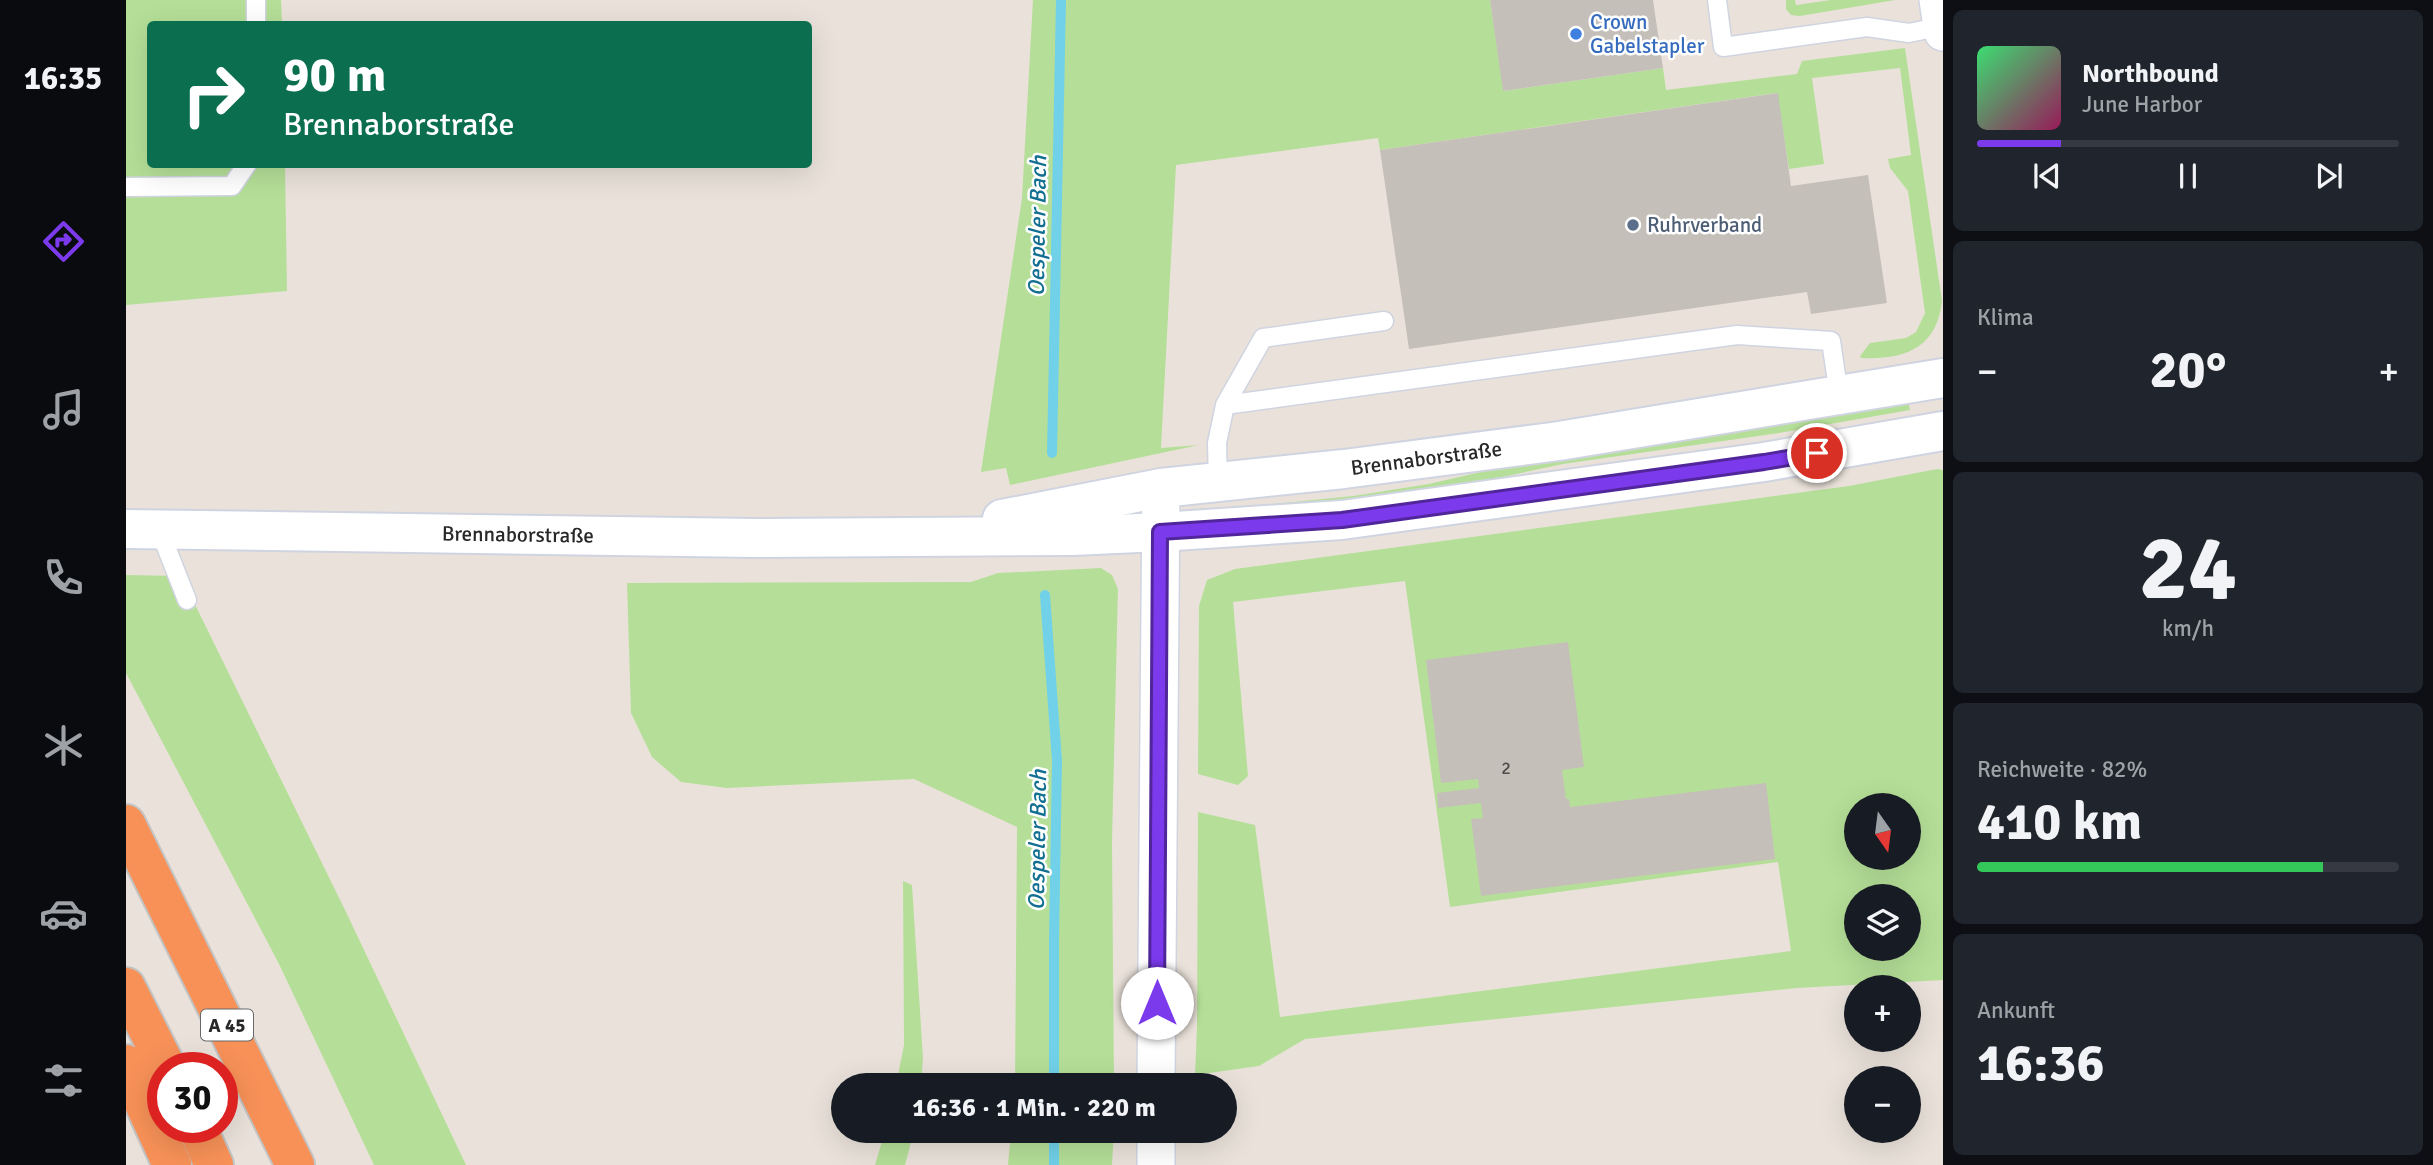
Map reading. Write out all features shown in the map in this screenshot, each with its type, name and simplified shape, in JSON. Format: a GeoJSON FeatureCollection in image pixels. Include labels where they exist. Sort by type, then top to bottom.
{"type":"FeatureCollection","features":[{"type":"Feature","properties":{"kind":"highway","name":"A 45"},"geometry":{"type":"LineString","coordinates":[[126,824],[295,1165]]}},
{"type":"Feature","properties":{"kind":"highway"},"geometry":{"type":"LineString","coordinates":[[126,987],[159,1052]]}},
{"type":"Feature","properties":{"kind":"highway"},"geometry":{"type":"LineString","coordinates":[[126,1064],[173,1165]]}},
{"type":"Feature","properties":{"kind":"highway"},"geometry":{"type":"LineString","coordinates":[[276,1125],[301,1165]]}},
{"type":"Feature","properties":{"kind":"highway"},"geometry":{"type":"LineString","coordinates":[[204,1143],[214,1165]]}},
{"type":"Feature","properties":{"kind":"main road","name":"Brennaborstraße"},"geometry":{"type":"LineString","coordinates":[[911,537],[1161,488],[1344,469],[1559,441],[1943,378]]}},
{"type":"Feature","properties":{"kind":"main road","name":"Brennaborstraße"},"geometry":{"type":"LineString","coordinates":[[136,526],[755,538],[1073,537],[1342,520],[1764,462],[1943,431]]}},
{"type":"Feature","properties":{"kind":"street"},"geometry":{"type":"LineString","coordinates":[[1938,0],[1943,32]]}},
{"type":"Feature","properties":{"kind":"street"},"geometry":{"type":"LineString","coordinates":[[1156,1073],[1161,488]]}},
{"type":"Feature","properties":{"kind":"street"},"geometry":{"type":"LineString","coordinates":[[1156,1143],[1156,1165]]}},
{"type":"Feature","properties":{"kind":"lane"},"geometry":{"type":"LineString","coordinates":[[256,0],[256,21]]}},
{"type":"Feature","properties":{"kind":"lane"},"geometry":{"type":"LineString","coordinates":[[1717,0],[1723,47],[1867,27],[1909,33],[1942,26]]}},
{"type":"Feature","properties":{"kind":"lane"},"geometry":{"type":"LineString","coordinates":[[126,187],[232,186],[244,168]]}},
{"type":"Feature","properties":{"kind":"lane"},"geometry":{"type":"LineString","coordinates":[[1218,483],[1217,443],[1225,405],[1263,338],[1384,321]]}},
{"type":"Feature","properties":{"kind":"lane"},"geometry":{"type":"LineString","coordinates":[[1225,405],[1737,335],[1831,341],[1839,395]]}},
{"type":"Feature","properties":{"kind":"lane"},"geometry":{"type":"LineString","coordinates":[[136,526],[187,600]]}},
{"type":"Feature","properties":{"kind":"green space"},"geometry":{"type":"Polygon","coordinates":[[[126,0],[281,0],[282,21],[147,21],[147,168],[285,168],[287,291],[126,305],[126,0]]]}},
{"type":"Feature","properties":{"kind":"green space"},"geometry":{"type":"Polygon","coordinates":[[[1033,0],[1490,0],[1504,91],[1663,68],[1666,90],[1797,74],[1802,61],[1905,48],[1942,301],[1939,317],[1926,340],[1916,348],[1892,357],[1861,358],[1870,343],[1906,338],[1916,332],[1925,313],[1908,191],[1890,168],[1888,159],[1911,155],[1900,68],[1812,78],[1824,164],[1789,169],[1777,93],[1380,150],[1378,138],[1176,165],[1161,448],[1199,445],[1010,485],[1006,468],[981,472],[1022,198],[1033,0]]]}},
{"type":"Feature","properties":{"kind":"green space"},"geometry":{"type":"Polygon","coordinates":[[[1786,0],[1795,0],[1796,5],[1831,0],[1895,0],[1800,16],[1791,15],[1786,9],[1786,0]]]}},
{"type":"Feature","properties":{"kind":"green space"},"geometry":{"type":"Polygon","coordinates":[[[1908,400],[1910,410],[1779,433],[1563,464],[1409,497],[1210,510],[1353,496],[1429,484],[1510,465],[1908,400]]]}},
{"type":"Feature","properties":{"kind":"green space"},"geometry":{"type":"Polygon","coordinates":[[[1943,470],[1943,980],[1921,981],[1921,975],[1844,975],[1844,985],[1305,1039],[1259,1066],[1195,1073],[1198,812],[1255,825],[1280,1017],[1791,951],[1778,862],[1450,907],[1405,581],[1233,602],[1248,776],[1238,785],[1198,774],[1199,606],[1207,580],[1235,569],[1849,486],[1943,470]]]}},
{"type":"Feature","properties":{"kind":"green space"},"geometry":{"type":"Polygon","coordinates":[[[1101,568],[1112,575],[1118,589],[1112,842],[1114,1073],[1015,1073],[1017,827],[914,779],[727,788],[681,782],[652,757],[631,713],[627,583],[971,582],[998,573],[1101,568]]]}},
{"type":"Feature","properties":{"kind":"green space"},"geometry":{"type":"Polygon","coordinates":[[[126,575],[181,576],[346,912],[466,1165],[374,1165],[279,964],[126,673],[126,575]]]}},
{"type":"Feature","properties":{"kind":"green space"},"geometry":{"type":"Polygon","coordinates":[[[903,881],[912,885],[922,1073],[898,1073],[904,1045],[903,881]]]}},
{"type":"Feature","properties":{"kind":"green space"},"geometry":{"type":"Polygon","coordinates":[[[881,1143],[911,1143],[905,1165],[875,1165],[881,1143]]]}},
{"type":"Feature","properties":{"kind":"green space"},"geometry":{"type":"Polygon","coordinates":[[[1010,1143],[1113,1143],[1112,1165],[1008,1165],[1010,1143]]]}},
{"type":"Feature","properties":{"kind":"building","name":"Crown Gabelstapler"},"geometry":{"type":"Polygon","coordinates":[[[1490,0],[1653,0],[1663,68],[1503,91],[1490,0]]]}},
{"type":"Feature","properties":{"kind":"building","name":"Ruhrverband"},"geometry":{"type":"Polygon","coordinates":[[[1778,93],[1791,186],[1868,175],[1887,303],[1811,314],[1807,292],[1409,349],[1380,150],[1778,93]]]}},
{"type":"Feature","properties":{"kind":"building"},"geometry":{"type":"Polygon","coordinates":[[[1568,642],[1584,767],[1562,770],[1566,799],[1569,799],[1570,807],[1766,783],[1775,859],[1481,896],[1471,819],[1483,818],[1481,803],[1438,808],[1437,793],[1479,788],[1478,779],[1441,783],[1426,660],[1568,642]]]}},
{"type":"Feature","properties":{"kind":"waterway","name":"Oespeler Bach"},"geometry":{"type":"LineString","coordinates":[[1052,453],[1061,0]]}},
{"type":"Feature","properties":{"kind":"waterway","name":"Oespeler Bach"},"geometry":{"type":"LineString","coordinates":[[1045,595],[1057,761],[1054,1073]]}},
{"type":"Feature","properties":{"kind":"waterway","name":"Oespeler Bach"},"geometry":{"type":"LineString","coordinates":[[1054,1143],[1054,1165]]}},
{"type":"Feature","properties":{"kind":"place","name":"Crown Gabelstapler"},"geometry":{"type":"Point","coordinates":[1576,34]}},
{"type":"Feature","properties":{"kind":"place","name":"Ruhrverband"},"geometry":{"type":"Point","coordinates":[1633,225]}},
{"type":"Feature","properties":{"kind":"route"},"geometry":{"type":"LineString","coordinates":[[1157,1003],[1160,532],[1342,520],[1817,453]]}}]}
